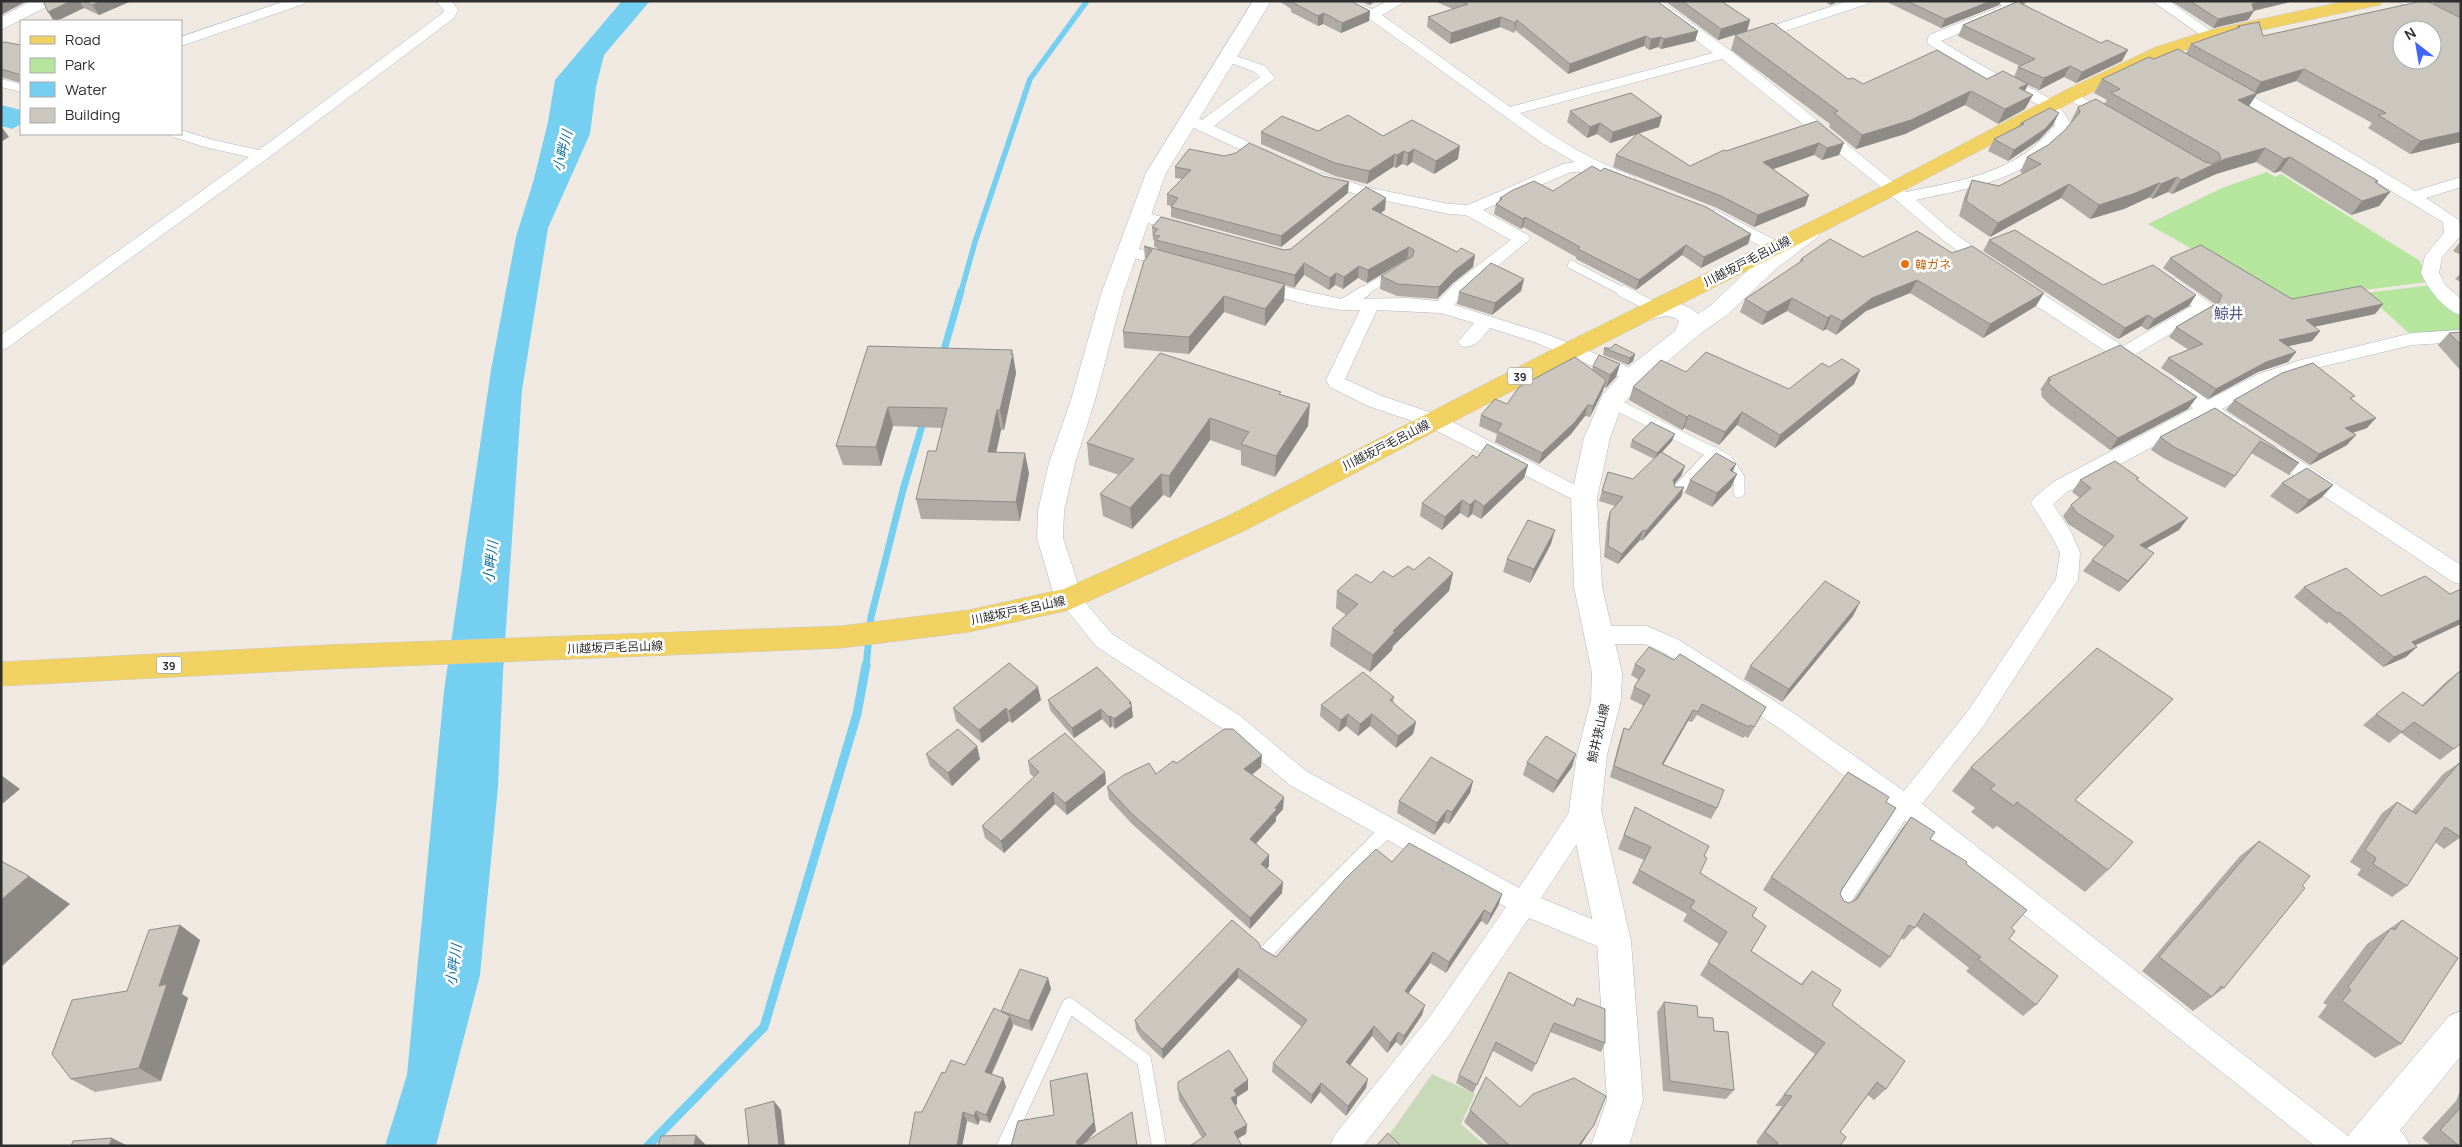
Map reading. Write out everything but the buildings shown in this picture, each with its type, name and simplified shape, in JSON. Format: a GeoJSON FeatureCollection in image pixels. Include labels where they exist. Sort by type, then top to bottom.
{"type":"FeatureCollection","features":[{"type":"Feature","properties":{"kind":"main road"},"geometry":{"type":"LineString","coordinates":[[1069,599],[1050,538],[1051,511],[1062,464],[1083,400],[1112,294],[1156,173],[1196,123],[1228,57],[1262,1]]}},
{"type":"Feature","properties":{"kind":"main road","name":"川越坂戸毛呂山線"},"geometry":{"type":"LineString","coordinates":[[1,674],[338,657],[841,637],[969,621],[1069,599],[1237,523],[1569,351],[1832,218],[1897,193],[2061,100],[2171,56],[2210,35],[2374,1]]}},
{"type":"Feature","properties":{"kind":"main road"},"geometry":{"type":"LineString","coordinates":[[1,25],[34,3]]}},
{"type":"Feature","properties":{"kind":"main road","name":"鯨井狭山線"},"geometry":{"type":"LineString","coordinates":[[1610,1146],[1625,1100],[1614,941],[1586,810],[1592,754],[1606,700],[1607,673],[1588,588],[1584,498],[1596,438],[1611,402],[1634,376],[1689,331],[1719,310],[1782,251],[1832,218]]}},
{"type":"Feature","properties":{"kind":"main road"},"geometry":{"type":"LineString","coordinates":[[1696,287],[1715,298],[1719,310]]}},
{"type":"Feature","properties":{"kind":"main road"},"geometry":{"type":"LineString","coordinates":[[1689,331],[1699,320],[1704,307],[1702,300],[1695,290],[1696,287]]}},
{"type":"Feature","properties":{"kind":"main road"},"geometry":{"type":"LineString","coordinates":[[1630,321],[1655,311],[1673,308],[1683,312],[1691,320],[1689,331]]}},
{"type":"Feature","properties":{"kind":"main road"},"geometry":{"type":"LineString","coordinates":[[2379,1140],[2460,1030]]}},
{"type":"Feature","properties":{"kind":"street"},"geometry":{"type":"LineString","coordinates":[[182,42],[300,1]]}},
{"type":"Feature","properties":{"kind":"street"},"geometry":{"type":"LineString","coordinates":[[1,344],[262,155],[449,15],[451,10],[443,1]]}},
{"type":"Feature","properties":{"kind":"street"},"geometry":{"type":"LineString","coordinates":[[1342,1],[1372,14],[1547,140],[1596,168],[1642,185]]}},
{"type":"Feature","properties":{"kind":"street"},"geometry":{"type":"LineString","coordinates":[[1372,14],[1400,1]]}},
{"type":"Feature","properties":{"kind":"street"},"geometry":{"type":"LineString","coordinates":[[1652,1],[1730,46],[1942,233],[1972,255],[2461,576]]}},
{"type":"Feature","properties":{"kind":"street"},"geometry":{"type":"LineString","coordinates":[[1507,112],[1730,46],[1862,1]]}},
{"type":"Feature","properties":{"kind":"street"},"geometry":{"type":"LineString","coordinates":[[2004,1],[2011,7],[1934,38],[1934,43],[1996,79],[2061,100],[2120,124]]}},
{"type":"Feature","properties":{"kind":"street"},"geometry":{"type":"LineString","coordinates":[[2159,1],[2210,35]]}},
{"type":"Feature","properties":{"kind":"street"},"geometry":{"type":"LineString","coordinates":[[2404,1],[2461,29]]}},
{"type":"Feature","properties":{"kind":"street"},"geometry":{"type":"LineString","coordinates":[[1196,123],[1268,78],[1260,69],[1228,57]]}},
{"type":"Feature","properties":{"kind":"street"},"geometry":{"type":"LineString","coordinates":[[2212,78],[2327,144],[2451,220],[2453,234],[2430,259],[2428,268],[2432,280],[2461,309]]}},
{"type":"Feature","properties":{"kind":"street"},"geometry":{"type":"LineString","coordinates":[[1,83],[20,88]]}},
{"type":"Feature","properties":{"kind":"street"},"geometry":{"type":"LineString","coordinates":[[1897,193],[1996,175],[2026,161],[2045,147],[2062,125],[2061,100]]}},
{"type":"Feature","properties":{"kind":"street"},"geometry":{"type":"LineString","coordinates":[[1196,123],[1286,164]]}},
{"type":"Feature","properties":{"kind":"street"},"geometry":{"type":"LineString","coordinates":[[181,135],[210,144],[262,155]]}},
{"type":"Feature","properties":{"kind":"street"},"geometry":{"type":"LineString","coordinates":[[1303,171],[1329,182],[1363,191],[1449,209],[1470,210],[1569,167],[1596,168]]}},
{"type":"Feature","properties":{"kind":"street"},"geometry":{"type":"LineString","coordinates":[[2411,197],[2461,182]]}},
{"type":"Feature","properties":{"kind":"street"},"geometry":{"type":"LineString","coordinates":[[1348,203],[1363,191]]}},
{"type":"Feature","properties":{"kind":"street"},"geometry":{"type":"LineString","coordinates":[[1702,209],[1775,247]]}},
{"type":"Feature","properties":{"kind":"street"},"geometry":{"type":"LineString","coordinates":[[1442,307],[1460,288],[1522,239],[1470,210]]}},
{"type":"Feature","properties":{"kind":"street"},"geometry":{"type":"LineString","coordinates":[[1140,216],[1198,232]]}},
{"type":"Feature","properties":{"kind":"street"},"geometry":{"type":"LineString","coordinates":[[1128,251],[1188,267]]}},
{"type":"Feature","properties":{"kind":"street"},"geometry":{"type":"LineString","coordinates":[[2123,354],[2205,306],[2159,276]]}},
{"type":"Feature","properties":{"kind":"street"},"geometry":{"type":"LineString","coordinates":[[1246,283],[1304,298],[1342,305],[1406,304],[1442,307],[1540,338],[1634,376]]}},
{"type":"Feature","properties":{"kind":"street"},"geometry":{"type":"LineString","coordinates":[[1371,305],[1335,380],[1337,383],[1375,400],[1434,421],[1584,498]]}},
{"type":"Feature","properties":{"kind":"street"},"geometry":{"type":"LineString","coordinates":[[1467,342],[1486,321]]}},
{"type":"Feature","properties":{"kind":"street"},"geometry":{"type":"LineString","coordinates":[[1906,806],[1976,718],[2067,580],[2070,553],[2064,538],[2041,503],[2060,487],[2266,378],[2308,364],[2412,339],[2461,336]]}},
{"type":"Feature","properties":{"kind":"street"},"geometry":{"type":"LineString","coordinates":[[1069,599],[1104,640],[1231,722],[1298,778],[1523,903],[1614,941]]}},
{"type":"Feature","properties":{"kind":"street"},"geometry":{"type":"LineString","coordinates":[[1597,635],[1647,635],[1671,646],[1787,721],[1906,806],[2338,1146]]}},
{"type":"Feature","properties":{"kind":"street"},"geometry":{"type":"LineString","coordinates":[[1344,1146],[1385,1099],[1586,810]]}},
{"type":"Feature","properties":{"kind":"lane"},"geometry":{"type":"LineString","coordinates":[[1572,266],[1655,308]]}},
{"type":"Feature","properties":{"kind":"lane"},"geometry":{"type":"LineString","coordinates":[[1342,305],[1399,270]]}},
{"type":"Feature","properties":{"kind":"lane"},"geometry":{"type":"LineString","coordinates":[[1611,402],[1727,460],[1738,472],[1741,484],[1739,492]]}},
{"type":"Feature","properties":{"kind":"lane"},"geometry":{"type":"LineString","coordinates":[[1676,492],[1714,452]]}},
{"type":"Feature","properties":{"kind":"lane"},"geometry":{"type":"LineString","coordinates":[[1840,906],[1906,806]]}},
{"type":"Feature","properties":{"kind":"lane"},"geometry":{"type":"LineString","coordinates":[[1266,952],[1388,829]]}},
{"type":"Feature","properties":{"kind":"lane"},"geometry":{"type":"LineString","coordinates":[[1004,1146],[1069,1006],[1144,1060],[1159,1146]]}},
{"type":"Feature","properties":{"kind":"green space"},"geometry":{"type":"Polygon","coordinates":[[[2267,172],[2275,177],[2281,174],[2420,261],[2428,282],[2364,290],[2289,304],[2148,224],[2222,188],[2267,172]]]}},
{"type":"Feature","properties":{"kind":"green space"},"geometry":{"type":"Polygon","coordinates":[[[2432,285],[2461,312],[2461,333],[2412,336],[2365,293],[2432,285]]]}},
{"type":"Feature","properties":{"kind":"green space"},"geometry":{"type":"Polygon","coordinates":[[[1432,1074],[1475,1094],[1461,1124],[1486,1146],[1390,1146],[1385,1141],[1432,1074]]]}},
{"type":"Feature","properties":{"kind":"water","name":"小畔川"},"geometry":{"type":"Polygon","coordinates":[[[622,1],[650,1],[604,55],[596,87],[590,134],[548,228],[522,390],[503,672],[498,787],[480,975],[436,1146],[385,1146],[407,1075],[444,691],[491,370],[516,237],[534,179],[548,122],[555,80],[622,1]]]}},
{"type":"Feature","properties":{"kind":"water"},"geometry":{"type":"Polygon","coordinates":[[[1,105],[20,110],[20,125],[12,129],[1,126],[1,105]]]}},
{"type":"Feature","properties":{"kind":"waterway"},"geometry":{"type":"LineString","coordinates":[[961,292],[975,242],[1030,79],[1087,1]]}},
{"type":"Feature","properties":{"kind":"waterway"},"geometry":{"type":"LineString","coordinates":[[942,357],[961,291]]}},
{"type":"Feature","properties":{"kind":"waterway"},"geometry":{"type":"LineString","coordinates":[[866,667],[871,617],[903,490],[924,419]]}},
{"type":"Feature","properties":{"kind":"waterway"},"geometry":{"type":"LineString","coordinates":[[648,1146],[764,1027],[857,714],[866,665]]}},
{"type":"Feature","properties":{"kind":"place","name":"韓ガネ"},"geometry":{"type":"Point","coordinates":[1905,264]}},
{"type":"Feature","properties":{"kind":"district","name":"鯨井"},"geometry":{"type":"Point","coordinates":[2229,313]}}]}
